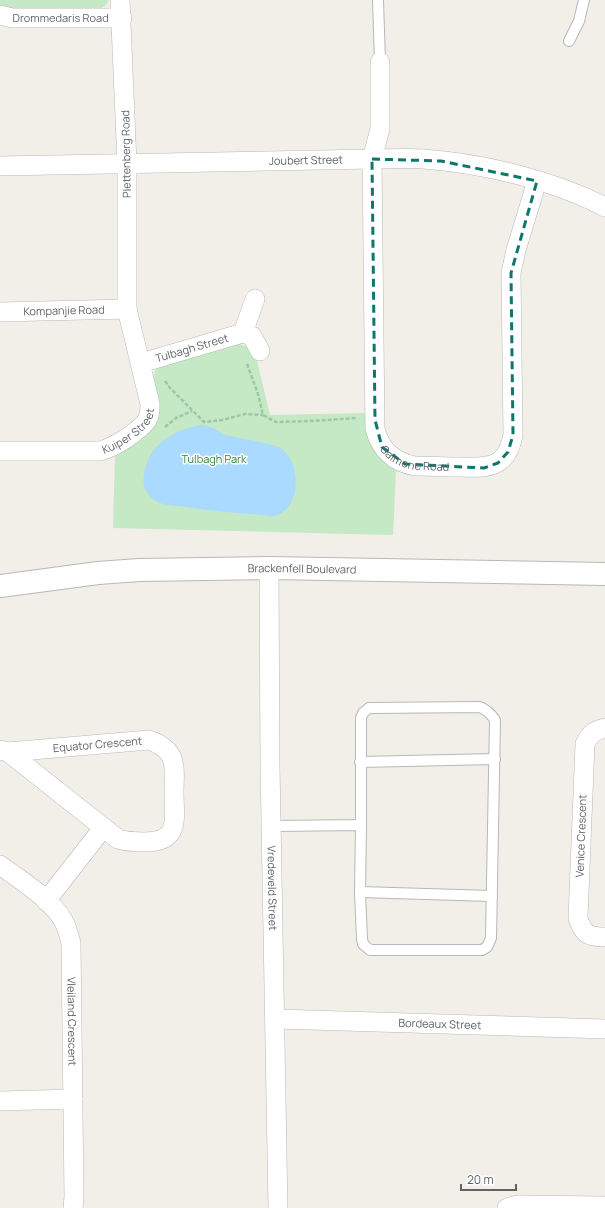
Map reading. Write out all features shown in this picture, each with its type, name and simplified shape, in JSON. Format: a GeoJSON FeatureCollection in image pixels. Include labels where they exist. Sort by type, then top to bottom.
{"type":"FeatureCollection","features":[{"type":"Feature","properties":{"kind":"street","name":"Drommedaris Road"},"geometry":{"type":"LineString","coordinates":[[0,15],[12,18],[121,9]]}},
{"type":"Feature","properties":{"kind":"street","name":"Plettenberg Road"},"geometry":{"type":"LineString","coordinates":[[121,9],[127,164],[127,308]]}},
{"type":"Feature","properties":{"kind":"street","name":"Salmone Road"},"geometry":{"type":"LineString","coordinates":[[380,62],[380,129],[372,159],[375,429],[382,448],[396,461],[415,466],[484,468],[498,463],[508,452],[512,444],[513,435],[511,273],[516,250],[537,181]]}},
{"type":"Feature","properties":{"kind":"street","name":"Joubert Street"},"geometry":{"type":"LineString","coordinates":[[0,166],[411,159],[441,161],[476,166],[537,181],[603,203]]}},
{"type":"Feature","properties":{"kind":"street","name":"Tulbagh Street"},"geometry":{"type":"LineString","coordinates":[[238,335],[255,299]]}},
{"type":"Feature","properties":{"kind":"street","name":"Kompanjie Road"},"geometry":{"type":"LineString","coordinates":[[0,312],[127,308]]}},
{"type":"Feature","properties":{"kind":"street","name":"Kuiper Street"},"geometry":{"type":"LineString","coordinates":[[0,451],[100,451],[115,446],[143,425],[149,416],[150,404],[147,361],[127,308]]}},
{"type":"Feature","properties":{"kind":"street","name":"Tulbagh Street"},"geometry":{"type":"LineString","coordinates":[[147,361],[238,335],[252,336],[260,351]]}},
{"type":"Feature","properties":{"kind":"street","name":"Brackenfell Boulevard"},"geometry":{"type":"LineString","coordinates":[[0,586],[98,573],[147,570],[269,568],[605,574]]}},
{"type":"Feature","properties":{"kind":"street","name":"Vredeveld Street"},"geometry":{"type":"LineString","coordinates":[[269,568],[270,765],[276,1019],[278,1208]]}},
{"type":"Feature","properties":{"kind":"street","name":"Venice Crescent"},"geometry":{"type":"LineString","coordinates":[[605,728],[590,735],[585,744],[578,918],[581,927],[586,933],[592,937],[605,937]]}},
{"type":"Feature","properties":{"kind":"street","name":"Equator Crescent"},"geometry":{"type":"LineString","coordinates":[[149,740],[164,747],[172,757],[174,763],[174,824],[169,835],[155,842],[128,842],[118,839],[4,751],[149,740]]}},
{"type":"Feature","properties":{"kind":"street"},"geometry":{"type":"LineString","coordinates":[[46,901],[103,828]]}},
{"type":"Feature","properties":{"kind":"street","name":"Vleiland Crescent"},"geometry":{"type":"LineString","coordinates":[[0,865],[46,901],[62,918],[67,927],[71,943],[74,1197],[72,1208]]}},
{"type":"Feature","properties":{"kind":"street","name":"Bordeaux Street"},"geometry":{"type":"LineString","coordinates":[[276,1019],[605,1029]]}},
{"type":"Feature","properties":{"kind":"street"},"geometry":{"type":"LineString","coordinates":[[0,1101],[73,1099]]}},
{"type":"Feature","properties":{"kind":"street"},"geometry":{"type":"LineString","coordinates":[[507,1208],[517,1204],[605,1206]]}},
{"type":"Feature","properties":{"kind":"lane"},"geometry":{"type":"LineString","coordinates":[[378,0],[380,62]]}},
{"type":"Feature","properties":{"kind":"lane"},"geometry":{"type":"LineString","coordinates":[[568,41],[579,21],[584,0]]}},
{"type":"Feature","properties":{"kind":"lane"},"geometry":{"type":"LineString","coordinates":[[480,707],[492,714],[495,720],[495,759],[491,938],[487,947],[482,950],[370,950],[366,947],[362,939],[360,892],[360,762],[361,718],[363,713],[369,708],[480,707]]}},
{"type":"Feature","properties":{"kind":"lane"},"geometry":{"type":"LineString","coordinates":[[360,762],[495,759]]}},
{"type":"Feature","properties":{"kind":"lane"},"geometry":{"type":"LineString","coordinates":[[272,826],[361,824]]}},
{"type":"Feature","properties":{"kind":"lane"},"geometry":{"type":"LineString","coordinates":[[360,892],[492,896]]}},
{"type":"Feature","properties":{"kind":"path"},"geometry":{"type":"LineString","coordinates":[[238,335],[243,354],[258,394],[263,415]]}},
{"type":"Feature","properties":{"kind":"path"},"geometry":{"type":"LineString","coordinates":[[147,361],[157,370],[170,388],[204,422],[222,420],[245,414],[263,415],[276,422],[359,417],[375,420]]}},
{"type":"Feature","properties":{"kind":"highlighted area"},"geometry":{"type":"Polygon","coordinates":[[[372,159],[441,161],[537,181],[511,273],[513,435],[508,452],[498,463],[484,468],[405,464],[382,447],[375,420],[372,159]]]}},
{"type":"Feature","properties":{"kind":"green space"},"geometry":{"type":"Polygon","coordinates":[[[0,0],[109,0],[106,5],[98,10],[0,10],[0,0]]]}},
{"type":"Feature","properties":{"kind":"green space","name":"Tulbagh Park"},"geometry":{"type":"Polygon","coordinates":[[[239,344],[248,347],[256,357],[270,415],[367,413],[372,439],[377,452],[381,459],[396,470],[393,535],[113,528],[115,455],[158,404],[158,396],[154,379],[156,369],[159,366],[239,344]]]}},
{"type":"Feature","properties":{"kind":"water"},"geometry":{"type":"Polygon","coordinates":[[[198,425],[209,426],[224,434],[265,443],[282,449],[293,465],[296,485],[290,504],[284,511],[275,516],[271,516],[204,510],[164,504],[156,501],[149,495],[146,491],[144,482],[145,468],[155,448],[161,442],[182,430],[198,425]]]}}]}
